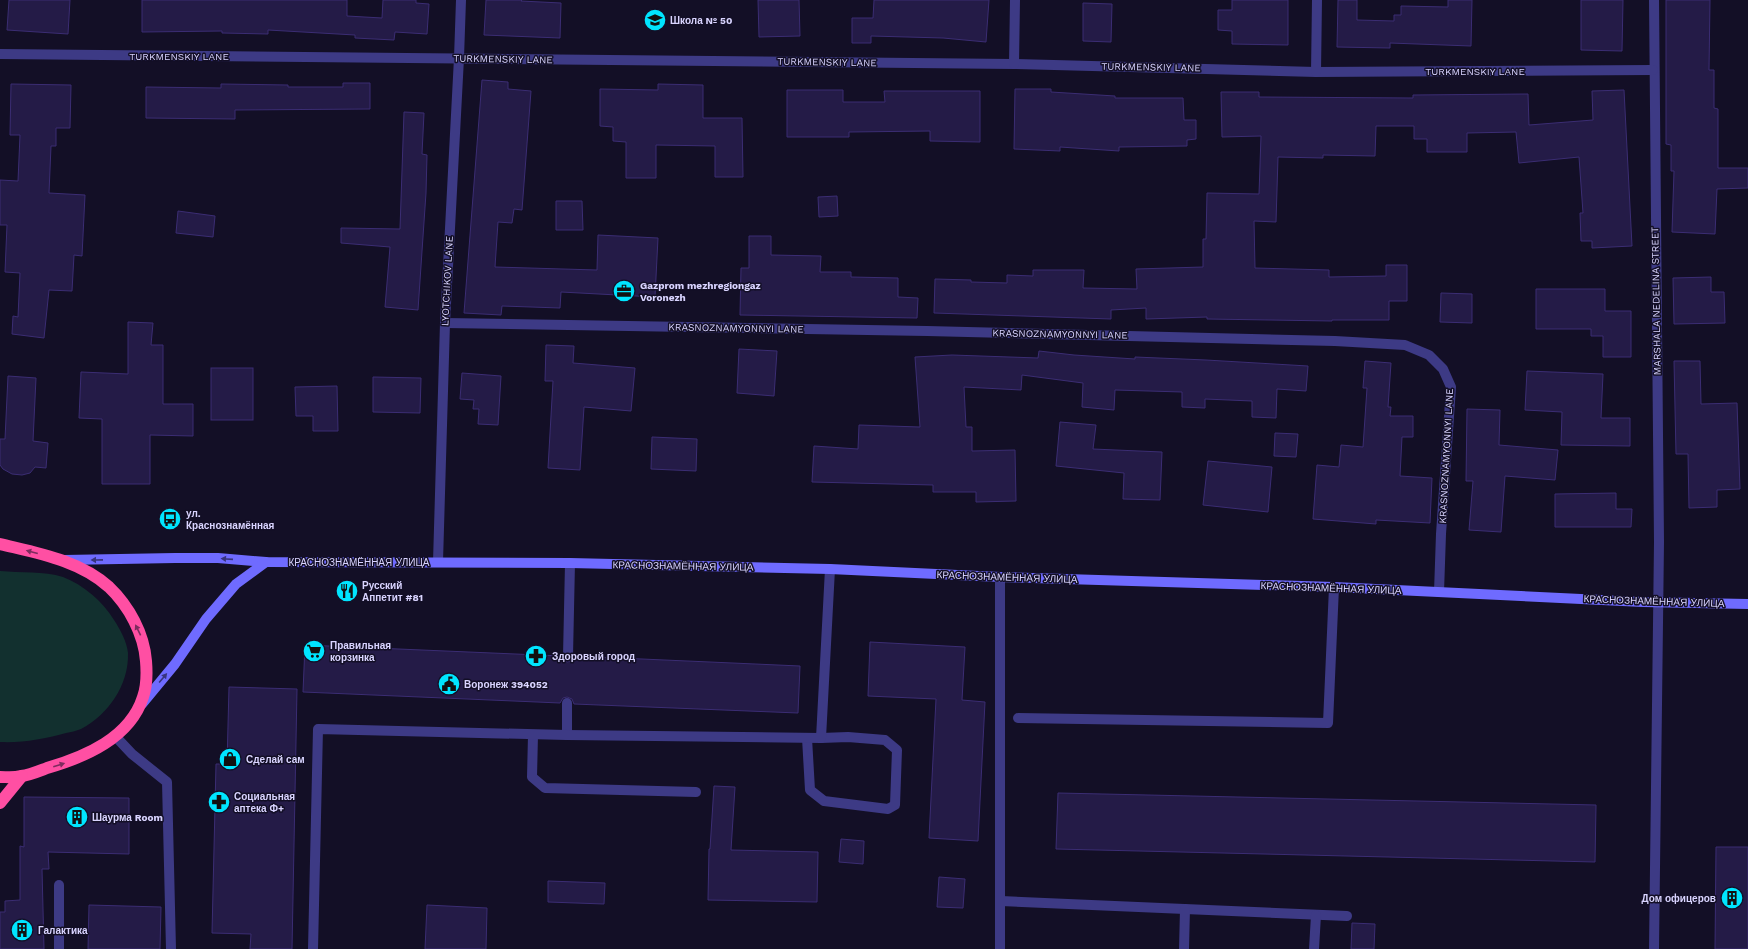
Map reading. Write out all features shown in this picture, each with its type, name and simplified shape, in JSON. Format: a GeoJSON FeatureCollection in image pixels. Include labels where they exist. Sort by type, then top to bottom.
{"type":"FeatureCollection","features":[{"type":"Feature","properties":{"kind":"highway"},"geometry":{"type":"LineString","coordinates":[[0,544],[64,560],[92,575],[109,587],[120,600],[141,635],[145,651],[146,685],[143,698],[138,708],[128,724],[116,737],[76,759],[22,776],[0,778]]}},
{"type":"Feature","properties":{"kind":"highway"},"geometry":{"type":"LineString","coordinates":[[0,803],[22,776]]}},
{"type":"Feature","properties":{"kind":"street","name":"LYOTCHIKOV LANE"},"geometry":{"type":"LineString","coordinates":[[438,562],[445,324],[460,58],[460,0]]}},
{"type":"Feature","properties":{"kind":"street"},"geometry":{"type":"LineString","coordinates":[[1014,64],[1015,0]]}},
{"type":"Feature","properties":{"kind":"street"},"geometry":{"type":"LineString","coordinates":[[1316,72],[1317,0]]}},
{"type":"Feature","properties":{"kind":"street","name":"MARSHALA NEDELINA STREET"},"geometry":{"type":"LineString","coordinates":[[1654,0],[1653,70],[1659,542],[1654,949]]}},
{"type":"Feature","properties":{"kind":"street","name":"TURKMENSKIY LANE"},"geometry":{"type":"LineString","coordinates":[[0,54],[1014,64],[1316,72],[1653,70]]}},
{"type":"Feature","properties":{"kind":"street","name":"KRASNOZNAMYONNYI LANE"},"geometry":{"type":"LineString","coordinates":[[445,324],[934,331],[1335,341],[1405,345],[1429,355],[1443,369],[1451,386],[1441,534],[1439,592]]}},
{"type":"Feature","properties":{"kind":"street","name":"КРАСНОЗНАМЁННАЯ УЛИЦА"},"geometry":{"type":"LineString","coordinates":[[64,560],[218,558],[266,562],[570,563],[830,569],[1000,577],[1334,587],[1658,602],[1748,604]]}},
{"type":"Feature","properties":{"kind":"street"},"geometry":{"type":"LineString","coordinates":[[138,708],[175,664],[211,613],[236,584],[266,562]]}},
{"type":"Feature","properties":{"kind":"street"},"geometry":{"type":"LineString","coordinates":[[568,656],[570,563]]}},
{"type":"Feature","properties":{"kind":"street"},"geometry":{"type":"LineString","coordinates":[[821,738],[830,569]]}},
{"type":"Feature","properties":{"kind":"street"},"geometry":{"type":"LineString","coordinates":[[1000,577],[1000,949]]}},
{"type":"Feature","properties":{"kind":"street"},"geometry":{"type":"LineString","coordinates":[[1018,718],[1328,723],[1334,587]]}},
{"type":"Feature","properties":{"kind":"street"},"geometry":{"type":"LineString","coordinates":[[566,735],[567,703]]}},
{"type":"Feature","properties":{"kind":"street"},"geometry":{"type":"LineString","coordinates":[[312,949],[318,729],[566,735],[807,738],[848,737],[885,740],[897,750],[895,805],[888,809],[824,801],[810,790],[807,738]]}},
{"type":"Feature","properties":{"kind":"street"},"geometry":{"type":"LineString","coordinates":[[533,734],[532,777],[545,788],[696,792]]}},
{"type":"Feature","properties":{"kind":"street"},"geometry":{"type":"LineString","coordinates":[[116,737],[132,754],[167,782],[171,949]]}},
{"type":"Feature","properties":{"kind":"street"},"geometry":{"type":"LineString","coordinates":[[59,885],[59,949]]}},
{"type":"Feature","properties":{"kind":"street"},"geometry":{"type":"LineString","coordinates":[[1001,901],[1347,916]]}},
{"type":"Feature","properties":{"kind":"street"},"geometry":{"type":"LineString","coordinates":[[1184,949],[1185,909]]}},
{"type":"Feature","properties":{"kind":"street"},"geometry":{"type":"LineString","coordinates":[[1314,949],[1316,915]]}},
{"type":"Feature","properties":{"kind":"green space"},"geometry":{"type":"Polygon","coordinates":[[[0,571],[32,572],[56,575],[71,580],[99,601],[110,613],[121,631],[128,653],[125,676],[121,687],[115,698],[100,716],[81,729],[33,740],[0,742],[0,571]]]}},
{"type":"Feature","properties":{"kind":"building"},"geometry":{"type":"Polygon","coordinates":[[[9,0],[70,0],[68,34],[7,30],[9,0]]]}},
{"type":"Feature","properties":{"kind":"building"},"geometry":{"type":"Polygon","coordinates":[[[142,0],[347,0],[347,16],[382,18],[383,0],[416,0],[416,3],[429,4],[427,34],[395,32],[394,40],[355,38],[355,35],[268,30],[268,34],[222,33],[222,31],[142,32],[142,0]]]}},
{"type":"Feature","properties":{"kind":"building"},"geometry":{"type":"Polygon","coordinates":[[[486,0],[522,0],[521,1],[561,3],[560,38],[484,35],[486,0]]]}},
{"type":"Feature","properties":{"kind":"building"},"geometry":{"type":"Polygon","coordinates":[[[758,0],[799,0],[800,36],[759,37],[758,0]]]}},
{"type":"Feature","properties":{"kind":"building"},"geometry":{"type":"Polygon","coordinates":[[[874,0],[989,0],[986,42],[943,38],[871,36],[871,43],[852,43],[852,18],[873,18],[874,0]]]}},
{"type":"Feature","properties":{"kind":"building"},"geometry":{"type":"Polygon","coordinates":[[[1232,0],[1288,0],[1288,45],[1232,44],[1232,31],[1218,30],[1218,10],[1232,10],[1232,0]]]}},
{"type":"Feature","properties":{"kind":"building"},"geometry":{"type":"Polygon","coordinates":[[[1338,0],[1357,0],[1357,20],[1394,21],[1394,15],[1401,15],[1401,6],[1448,7],[1448,0],[1472,0],[1471,46],[1390,43],[1390,48],[1337,47],[1338,0]]]}},
{"type":"Feature","properties":{"kind":"building"},"geometry":{"type":"Polygon","coordinates":[[[1581,0],[1623,0],[1622,51],[1581,50],[1581,0]]]}},
{"type":"Feature","properties":{"kind":"building"},"geometry":{"type":"Polygon","coordinates":[[[1666,0],[1710,0],[1709,70],[1714,70],[1714,108],[1718,109],[1718,168],[1748,168],[1748,188],[1717,189],[1715,234],[1672,232],[1674,171],[1671,171],[1671,145],[1666,144],[1666,0]]]}},
{"type":"Feature","properties":{"kind":"building"},"geometry":{"type":"Polygon","coordinates":[[[1083,3],[1112,4],[1111,42],[1083,41],[1083,3]]]}},
{"type":"Feature","properties":{"kind":"building"},"geometry":{"type":"Polygon","coordinates":[[[482,80],[508,82],[508,89],[531,91],[522,210],[514,209],[512,223],[498,222],[495,267],[597,270],[598,235],[658,238],[655,297],[561,292],[560,308],[502,306],[501,315],[464,313],[482,80]]]}},
{"type":"Feature","properties":{"kind":"building"},"geometry":{"type":"Polygon","coordinates":[[[343,83],[370,83],[370,109],[235,110],[235,119],[146,118],[146,87],[221,88],[221,84],[288,85],[288,87],[343,87],[343,83]]]}},
{"type":"Feature","properties":{"kind":"building"},"geometry":{"type":"Polygon","coordinates":[[[11,84],[71,85],[70,128],[56,128],[56,146],[51,146],[49,193],[85,195],[82,256],[74,255],[72,291],[49,290],[44,338],[12,334],[13,316],[18,317],[20,273],[5,272],[7,225],[0,225],[0,180],[18,181],[20,135],[10,135],[11,84]]]}},
{"type":"Feature","properties":{"kind":"building"},"geometry":{"type":"Polygon","coordinates":[[[658,84],[703,85],[703,118],[742,118],[743,177],[715,177],[715,146],[656,145],[656,178],[626,178],[626,142],[613,141],[613,127],[600,126],[600,89],[658,90],[658,84]]]}},
{"type":"Feature","properties":{"kind":"building"},"geometry":{"type":"Polygon","coordinates":[[[1015,89],[1051,89],[1051,92],[1115,96],[1115,98],[1183,98],[1184,120],[1196,120],[1196,139],[1187,140],[1187,146],[1119,147],[1119,151],[1060,147],[1060,151],[1014,149],[1015,89]]]}},
{"type":"Feature","properties":{"kind":"building"},"geometry":{"type":"Polygon","coordinates":[[[787,90],[843,90],[843,102],[885,102],[884,91],[980,91],[980,142],[930,141],[930,131],[849,132],[849,137],[787,137],[787,90]]]}},
{"type":"Feature","properties":{"kind":"building"},"geometry":{"type":"Polygon","coordinates":[[[1624,90],[1632,246],[1592,248],[1592,241],[1581,241],[1580,213],[1583,213],[1579,157],[1519,163],[1516,132],[1467,133],[1467,152],[1427,152],[1427,139],[1414,139],[1414,126],[1376,126],[1375,156],[1323,155],[1323,158],[1278,157],[1276,222],[1254,221],[1255,268],[1329,270],[1329,277],[1386,276],[1386,265],[1407,265],[1407,301],[1389,301],[1389,320],[1332,321],[1207,319],[1207,317],[1146,319],[1146,308],[1111,310],[1111,319],[934,313],[935,279],[1007,283],[1007,275],[1033,276],[1033,270],[1084,270],[1083,288],[1137,289],[1136,269],[1203,267],[1203,239],[1206,239],[1207,193],[1259,194],[1261,136],[1222,137],[1221,92],[1259,92],[1259,97],[1413,98],[1413,95],[1528,94],[1529,125],[1593,120],[1592,91],[1624,90]]]}},
{"type":"Feature","properties":{"kind":"building"},"geometry":{"type":"Polygon","coordinates":[[[404,112],[424,113],[422,154],[427,155],[426,193],[418,310],[385,307],[390,247],[341,243],[341,228],[400,229],[404,112]]]}},
{"type":"Feature","properties":{"kind":"building"},"geometry":{"type":"Polygon","coordinates":[[[837,196],[838,216],[819,217],[818,197],[837,196]]]}},
{"type":"Feature","properties":{"kind":"building"},"geometry":{"type":"Polygon","coordinates":[[[556,201],[582,201],[583,230],[556,230],[556,201]]]}},
{"type":"Feature","properties":{"kind":"building"},"geometry":{"type":"Polygon","coordinates":[[[178,211],[215,216],[213,237],[176,233],[178,211]]]}},
{"type":"Feature","properties":{"kind":"building"},"geometry":{"type":"Polygon","coordinates":[[[749,236],[771,236],[771,255],[821,256],[820,272],[851,272],[851,277],[898,278],[898,297],[918,298],[917,318],[740,315],[741,268],[749,268],[749,236]]]}},
{"type":"Feature","properties":{"kind":"building"},"geometry":{"type":"Polygon","coordinates":[[[1711,277],[1711,292],[1724,292],[1725,323],[1674,324],[1673,278],[1711,277]]]}},
{"type":"Feature","properties":{"kind":"building"},"geometry":{"type":"Polygon","coordinates":[[[1536,289],[1605,289],[1605,311],[1631,311],[1631,357],[1603,357],[1603,336],[1591,336],[1591,329],[1536,329],[1536,289]]]}},
{"type":"Feature","properties":{"kind":"building"},"geometry":{"type":"Polygon","coordinates":[[[1441,293],[1472,294],[1472,323],[1440,322],[1441,293]]]}},
{"type":"Feature","properties":{"kind":"building"},"geometry":{"type":"Polygon","coordinates":[[[128,322],[153,323],[151,345],[163,345],[163,404],[193,404],[193,436],[150,435],[150,484],[102,484],[102,419],[79,418],[81,372],[128,374],[128,322]]]}},
{"type":"Feature","properties":{"kind":"building"},"geometry":{"type":"Polygon","coordinates":[[[546,345],[574,346],[573,363],[635,368],[631,411],[584,407],[580,470],[548,468],[553,381],[545,381],[546,345]]]}},
{"type":"Feature","properties":{"kind":"building"},"geometry":{"type":"Polygon","coordinates":[[[739,349],[777,351],[774,396],[737,393],[739,349]]]}},
{"type":"Feature","properties":{"kind":"building"},"geometry":{"type":"Polygon","coordinates":[[[1039,351],[1135,359],[1135,357],[1308,366],[1306,391],[1277,389],[1276,418],[1252,417],[1252,401],[1205,399],[1205,408],[1182,407],[1182,392],[1115,390],[1114,410],[1082,407],[1083,383],[1022,375],[1021,390],[964,387],[966,427],[972,427],[972,451],[1015,450],[1016,501],[976,502],[976,492],[933,492],[933,485],[812,482],[814,446],[858,449],[859,425],[920,427],[915,357],[952,355],[1038,358],[1039,351]]]}},
{"type":"Feature","properties":{"kind":"building"},"geometry":{"type":"Polygon","coordinates":[[[1365,361],[1391,363],[1388,407],[1391,407],[1390,416],[1413,416],[1413,437],[1402,437],[1400,476],[1432,478],[1430,523],[1376,520],[1376,524],[1313,519],[1317,465],[1339,467],[1341,445],[1363,447],[1367,388],[1363,388],[1365,361]]]}},
{"type":"Feature","properties":{"kind":"building"},"geometry":{"type":"Polygon","coordinates":[[[1674,361],[1700,361],[1701,404],[1737,403],[1740,489],[1717,490],[1717,507],[1689,508],[1688,454],[1676,454],[1674,361]]]}},
{"type":"Feature","properties":{"kind":"building"},"geometry":{"type":"Polygon","coordinates":[[[211,368],[253,368],[253,420],[211,420],[211,368]]]}},
{"type":"Feature","properties":{"kind":"building"},"geometry":{"type":"Polygon","coordinates":[[[1527,371],[1603,374],[1601,418],[1630,418],[1630,446],[1561,445],[1562,412],[1525,410],[1527,371]]]}},
{"type":"Feature","properties":{"kind":"building"},"geometry":{"type":"Polygon","coordinates":[[[462,373],[501,376],[498,425],[478,424],[479,409],[473,409],[474,400],[460,399],[462,373]]]}},
{"type":"Feature","properties":{"kind":"building"},"geometry":{"type":"Polygon","coordinates":[[[8,376],[36,378],[33,441],[48,443],[46,468],[35,467],[30,473],[22,475],[12,474],[3,469],[0,465],[0,439],[5,439],[8,376]]]}},
{"type":"Feature","properties":{"kind":"building"},"geometry":{"type":"Polygon","coordinates":[[[373,377],[421,378],[420,413],[373,412],[373,377]]]}},
{"type":"Feature","properties":{"kind":"building"},"geometry":{"type":"Polygon","coordinates":[[[337,386],[338,431],[313,431],[313,416],[296,416],[295,387],[337,386]]]}},
{"type":"Feature","properties":{"kind":"building"},"geometry":{"type":"Polygon","coordinates":[[[1467,409],[1500,410],[1499,445],[1558,450],[1555,480],[1505,476],[1501,532],[1469,530],[1473,481],[1466,481],[1467,409]]]}},
{"type":"Feature","properties":{"kind":"building"},"geometry":{"type":"Polygon","coordinates":[[[1060,422],[1096,425],[1093,449],[1162,452],[1160,500],[1123,499],[1124,473],[1056,466],[1060,422]]]}},
{"type":"Feature","properties":{"kind":"building"},"geometry":{"type":"Polygon","coordinates":[[[1275,433],[1298,434],[1296,457],[1274,456],[1275,433]]]}},
{"type":"Feature","properties":{"kind":"building"},"geometry":{"type":"Polygon","coordinates":[[[652,437],[697,439],[696,471],[651,469],[652,437]]]}},
{"type":"Feature","properties":{"kind":"building"},"geometry":{"type":"Polygon","coordinates":[[[1208,461],[1272,467],[1268,512],[1203,505],[1208,461]]]}},
{"type":"Feature","properties":{"kind":"building"},"geometry":{"type":"Polygon","coordinates":[[[1616,493],[1616,509],[1632,509],[1631,527],[1555,527],[1555,494],[1616,493]]]}},
{"type":"Feature","properties":{"kind":"building"},"geometry":{"type":"Polygon","coordinates":[[[870,642],[965,647],[962,700],[985,702],[978,841],[929,838],[936,699],[868,696],[870,642]]]}},
{"type":"Feature","properties":{"kind":"building"},"geometry":{"type":"Polygon","coordinates":[[[305,645],[562,656],[567,662],[571,661],[574,656],[800,666],[798,713],[574,704],[572,699],[567,697],[563,698],[560,703],[303,692],[305,645]]]}},
{"type":"Feature","properties":{"kind":"building"},"geometry":{"type":"Polygon","coordinates":[[[229,687],[297,689],[292,949],[250,949],[251,934],[212,933],[216,764],[227,764],[229,687]]]}},
{"type":"Feature","properties":{"kind":"building"},"geometry":{"type":"Polygon","coordinates":[[[714,786],[735,787],[731,850],[818,852],[817,902],[708,900],[709,849],[714,786]]]}},
{"type":"Feature","properties":{"kind":"building"},"geometry":{"type":"Polygon","coordinates":[[[1058,793],[1596,805],[1595,862],[1056,849],[1058,793]]]}},
{"type":"Feature","properties":{"kind":"building","name":"Шаурма Room"},"geometry":{"type":"Polygon","coordinates":[[[24,797],[129,798],[129,854],[48,852],[49,869],[42,869],[44,949],[0,949],[0,912],[5,912],[5,901],[20,900],[20,846],[24,847],[24,797]]]}},
{"type":"Feature","properties":{"kind":"building"},"geometry":{"type":"Polygon","coordinates":[[[841,839],[864,841],[863,864],[839,862],[841,839]]]}},
{"type":"Feature","properties":{"kind":"building","name":"Дом офицеров"},"geometry":{"type":"Polygon","coordinates":[[[1716,847],[1748,847],[1748,949],[1715,949],[1716,847]]]}},
{"type":"Feature","properties":{"kind":"building"},"geometry":{"type":"Polygon","coordinates":[[[939,877],[965,879],[963,908],[937,907],[939,877]]]}},
{"type":"Feature","properties":{"kind":"building"},"geometry":{"type":"Polygon","coordinates":[[[548,881],[605,883],[604,904],[548,902],[548,881]]]}},
{"type":"Feature","properties":{"kind":"building"},"geometry":{"type":"Polygon","coordinates":[[[89,905],[161,907],[160,949],[88,949],[89,905]]]}},
{"type":"Feature","properties":{"kind":"building"},"geometry":{"type":"Polygon","coordinates":[[[427,905],[487,908],[486,949],[425,949],[427,905]]]}},
{"type":"Feature","properties":{"kind":"building"},"geometry":{"type":"Polygon","coordinates":[[[1352,923],[1375,924],[1374,949],[1351,949],[1352,923]]]}},
{"type":"Feature","properties":{"kind":"place","name":"Школа № 50"},"geometry":{"type":"Point","coordinates":[655,20]}},
{"type":"Feature","properties":{"kind":"place","name":"Gazprom mezhregiongaz Voronezh"},"geometry":{"type":"Point","coordinates":[624,291]}},
{"type":"Feature","properties":{"kind":"place","name":"ул. Краснознамённая"},"geometry":{"type":"Point","coordinates":[170,519]}},
{"type":"Feature","properties":{"kind":"place","name":"Русский Аппетит #81"},"geometry":{"type":"Point","coordinates":[347,591]}},
{"type":"Feature","properties":{"kind":"place","name":"Правильная корзинка"},"geometry":{"type":"Point","coordinates":[314,651]}},
{"type":"Feature","properties":{"kind":"place","name":"Здоровый город"},"geometry":{"type":"Point","coordinates":[536,656]}},
{"type":"Feature","properties":{"kind":"place","name":"Воронеж 394052"},"geometry":{"type":"Point","coordinates":[449,684]}},
{"type":"Feature","properties":{"kind":"place","name":"Сделай сам"},"geometry":{"type":"Point","coordinates":[230,759]}},
{"type":"Feature","properties":{"kind":"place","name":"Социальная аптека Ф+"},"geometry":{"type":"Point","coordinates":[219,802]}},
{"type":"Feature","properties":{"kind":"place","name":"Шаурма Room"},"geometry":{"type":"Point","coordinates":[77,817]}},
{"type":"Feature","properties":{"kind":"place","name":"Дом офицеров"},"geometry":{"type":"Point","coordinates":[1732,898]}},
{"type":"Feature","properties":{"kind":"place","name":"Галактика"},"geometry":{"type":"Point","coordinates":[22,930]}}]}
